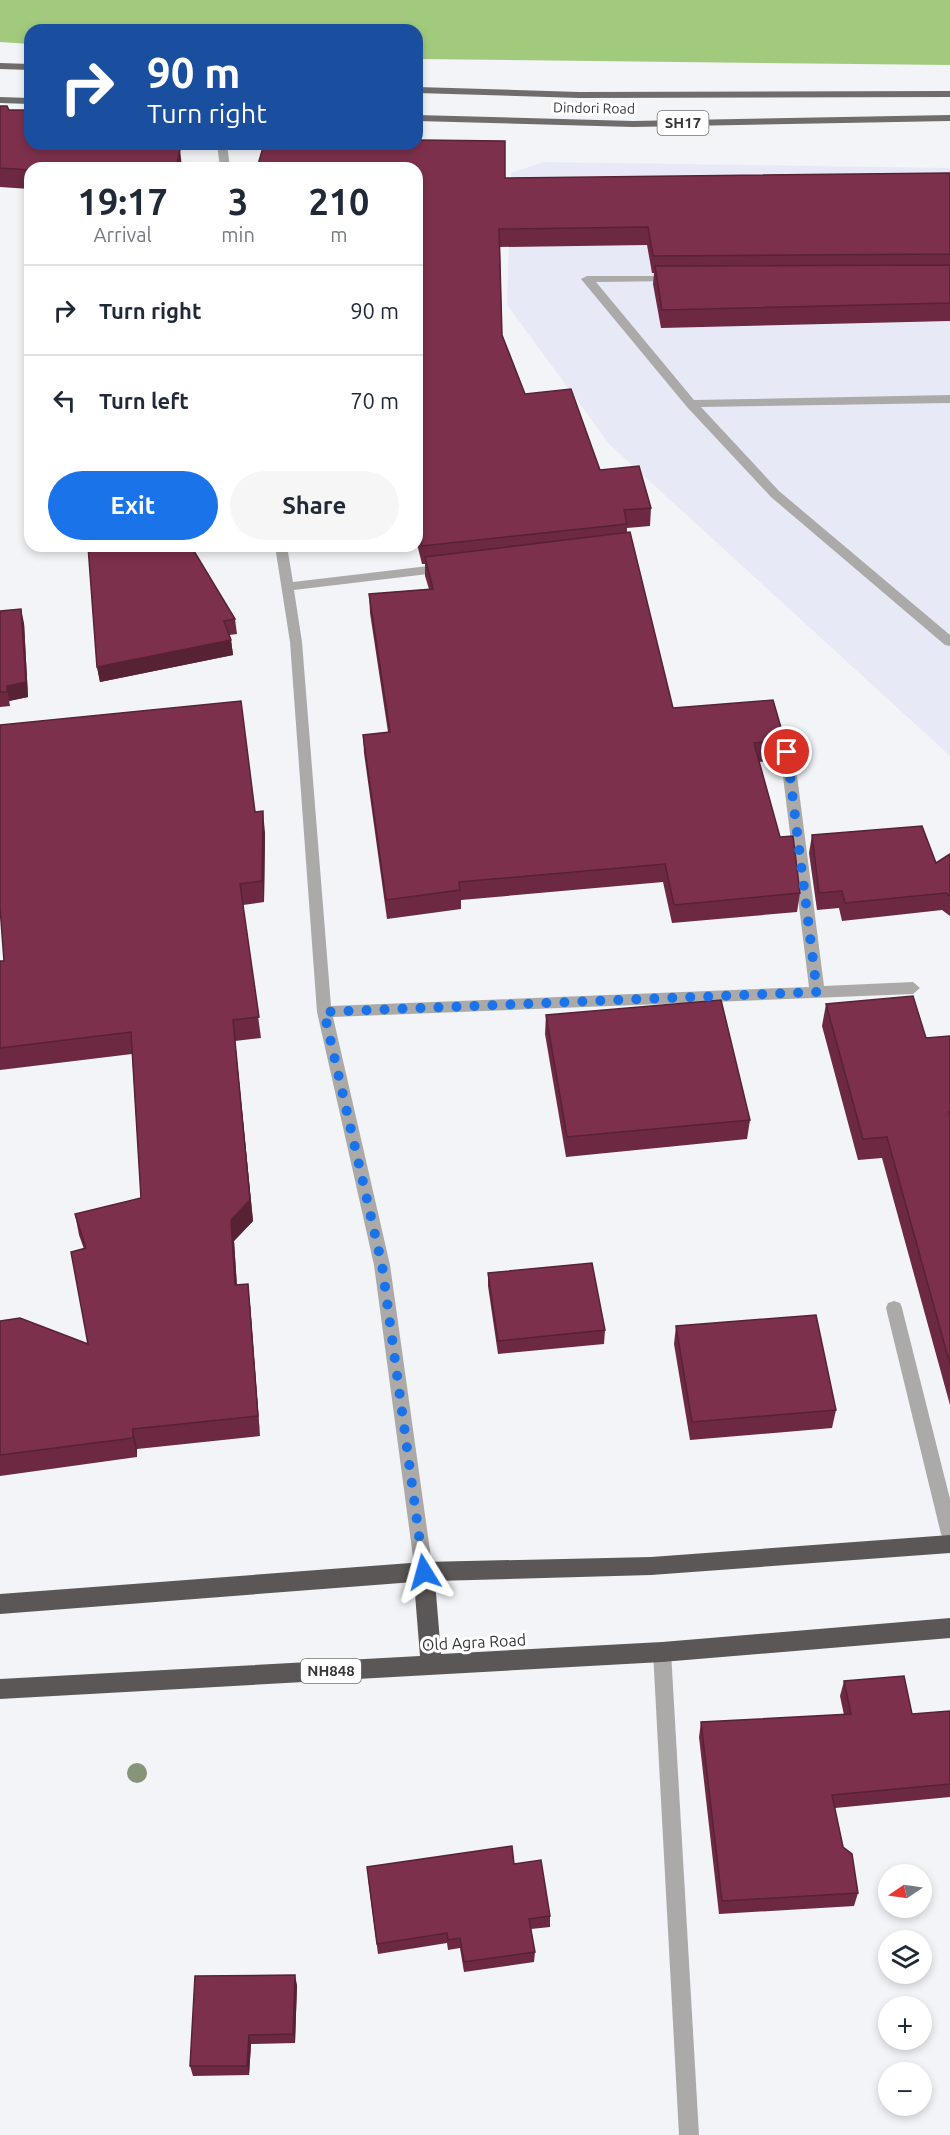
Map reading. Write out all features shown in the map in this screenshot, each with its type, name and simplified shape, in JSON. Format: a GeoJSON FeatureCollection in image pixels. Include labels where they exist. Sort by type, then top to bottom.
{"type":"FeatureCollection","features":[{"type":"Feature","properties":{"kind":"highway"},"geometry":{"type":"LineString","coordinates":[[0,1604],[424,1572],[651,1566],[950,1544]]}},
{"type":"Feature","properties":{"kind":"highway"},"geometry":{"type":"LineString","coordinates":[[424,1572],[431,1665]]}},
{"type":"Feature","properties":{"kind":"highway","name":"Old Agra Road"},"geometry":{"type":"LineString","coordinates":[[0,1689],[662,1652],[950,1628]]}},
{"type":"Feature","properties":{"kind":"main road"},"geometry":{"type":"LineString","coordinates":[[0,66],[24,67]]}},
{"type":"Feature","properties":{"kind":"main road"},"geometry":{"type":"LineString","coordinates":[[423,90],[579,95],[950,94]]}},
{"type":"Feature","properties":{"kind":"main road"},"geometry":{"type":"LineString","coordinates":[[0,100],[24,101]]}},
{"type":"Feature","properties":{"kind":"main road","name":"Dindori Road"},"geometry":{"type":"LineString","coordinates":[[423,118],[633,124],[950,118]]}},
{"type":"Feature","properties":{"kind":"street"},"geometry":{"type":"LineString","coordinates":[[693,279],[587,279],[691,404],[775,494],[950,642]]}},
{"type":"Feature","properties":{"kind":"street"},"geometry":{"type":"LineString","coordinates":[[691,404],[950,399]]}},
{"type":"Feature","properties":{"kind":"street"},"geometry":{"type":"LineString","coordinates":[[282,552],[297,654],[324,1012],[382,1265],[424,1572]]}},
{"type":"Feature","properties":{"kind":"street"},"geometry":{"type":"LineString","coordinates":[[287,587],[461,566]]}},
{"type":"Feature","properties":{"kind":"street"},"geometry":{"type":"LineString","coordinates":[[787,752],[817,992]]}},
{"type":"Feature","properties":{"kind":"street"},"geometry":{"type":"LineString","coordinates":[[324,1012],[913,988]]}},
{"type":"Feature","properties":{"kind":"street"},"geometry":{"type":"LineString","coordinates":[[894,1308],[950,1534]]}},
{"type":"Feature","properties":{"kind":"street"},"geometry":{"type":"LineString","coordinates":[[662,1652],[689,2135]]}},
{"type":"Feature","properties":{"kind":"shaded area"},"geometry":{"type":"Polygon","coordinates":[[[544,162],[950,168],[950,756],[610,445],[507,305],[511,173],[544,162]]]}},
{"type":"Feature","properties":{"kind":"green space"},"geometry":{"type":"Polygon","coordinates":[[[0,0],[950,0],[950,65],[423,59],[423,24],[24,24],[24,44],[0,42],[0,0]]]}},
{"type":"Feature","properties":{"kind":"building"},"geometry":{"type":"Polygon","coordinates":[[[0,106],[7,106],[9,110],[24,110],[24,150],[180,150],[177,162],[24,162],[24,170],[0,168],[0,106]]]}},
{"type":"Feature","properties":{"kind":"building"},"geometry":{"type":"Polygon","coordinates":[[[423,140],[505,141],[505,178],[950,173],[950,254],[653,256],[648,227],[499,229],[502,335],[525,394],[571,389],[600,470],[639,466],[651,508],[624,510],[627,524],[423,546],[423,162],[259,162],[262,150],[423,150],[423,140]]]}},
{"type":"Feature","properties":{"kind":"building"},"geometry":{"type":"Polygon","coordinates":[[[950,265],[950,303],[662,310],[655,266],[950,265]]]}},
{"type":"Feature","properties":{"kind":"building"},"geometry":{"type":"Polygon","coordinates":[[[630,532],[673,708],[773,700],[782,731],[781,741],[754,743],[780,837],[793,836],[800,893],[674,905],[665,864],[459,882],[460,890],[386,900],[363,735],[390,732],[369,594],[433,589],[425,557],[630,532]]]}},
{"type":"Feature","properties":{"kind":"building"},"geometry":{"type":"Polygon","coordinates":[[[88,552],[195,552],[235,619],[224,621],[231,640],[97,667],[88,552]]]}},
{"type":"Feature","properties":{"kind":"building"},"geometry":{"type":"Polygon","coordinates":[[[21,609],[26,682],[7,686],[7,692],[0,692],[0,611],[21,609]]]}},
{"type":"Feature","properties":{"kind":"building"},"geometry":{"type":"Polygon","coordinates":[[[241,701],[255,812],[263,811],[262,881],[240,884],[259,1017],[233,1020],[250,1200],[231,1220],[235,1285],[248,1284],[258,1416],[133,1429],[133,1438],[0,1455],[0,1321],[20,1318],[88,1344],[71,1252],[86,1248],[75,1214],[141,1198],[131,1032],[0,1048],[0,961],[4,961],[0,907],[0,725],[241,701]]]}},
{"type":"Feature","properties":{"kind":"building"},"geometry":{"type":"Polygon","coordinates":[[[922,826],[936,863],[950,854],[950,896],[946,893],[845,903],[842,891],[819,893],[812,835],[922,826]]]}},
{"type":"Feature","properties":{"kind":"building"},"geometry":{"type":"Polygon","coordinates":[[[913,996],[926,1038],[950,1036],[950,1364],[887,1137],[863,1139],[826,1004],[913,996]]]}},
{"type":"Feature","properties":{"kind":"building"},"geometry":{"type":"Polygon","coordinates":[[[721,1000],[750,1120],[567,1137],[546,1015],[721,1000]]]}},
{"type":"Feature","properties":{"kind":"building"},"geometry":{"type":"Polygon","coordinates":[[[592,1263],[605,1330],[498,1341],[488,1273],[592,1263]]]}},
{"type":"Feature","properties":{"kind":"building"},"geometry":{"type":"Polygon","coordinates":[[[816,1315],[836,1410],[692,1422],[676,1326],[816,1315]]]}},
{"type":"Feature","properties":{"kind":"building"},"geometry":{"type":"Polygon","coordinates":[[[904,1676],[912,1714],[950,1711],[950,1784],[832,1795],[843,1847],[852,1854],[858,1893],[722,1901],[701,1722],[851,1714],[844,1681],[904,1676]]]}},
{"type":"Feature","properties":{"kind":"building"},"geometry":{"type":"Polygon","coordinates":[[[512,1846],[514,1864],[541,1860],[550,1916],[529,1919],[535,1952],[464,1962],[460,1938],[448,1940],[447,1933],[377,1944],[367,1867],[512,1846]]]}},
{"type":"Feature","properties":{"kind":"building"},"geometry":{"type":"Polygon","coordinates":[[[295,1975],[293,2034],[249,2035],[247,2066],[190,2066],[195,1976],[295,1975]]]}},
{"type":"Feature","properties":{"kind":"route"},"geometry":{"type":"LineString","coordinates":[[424,1572],[382,1265],[324,1012],[817,992],[787,752]]}}]}
